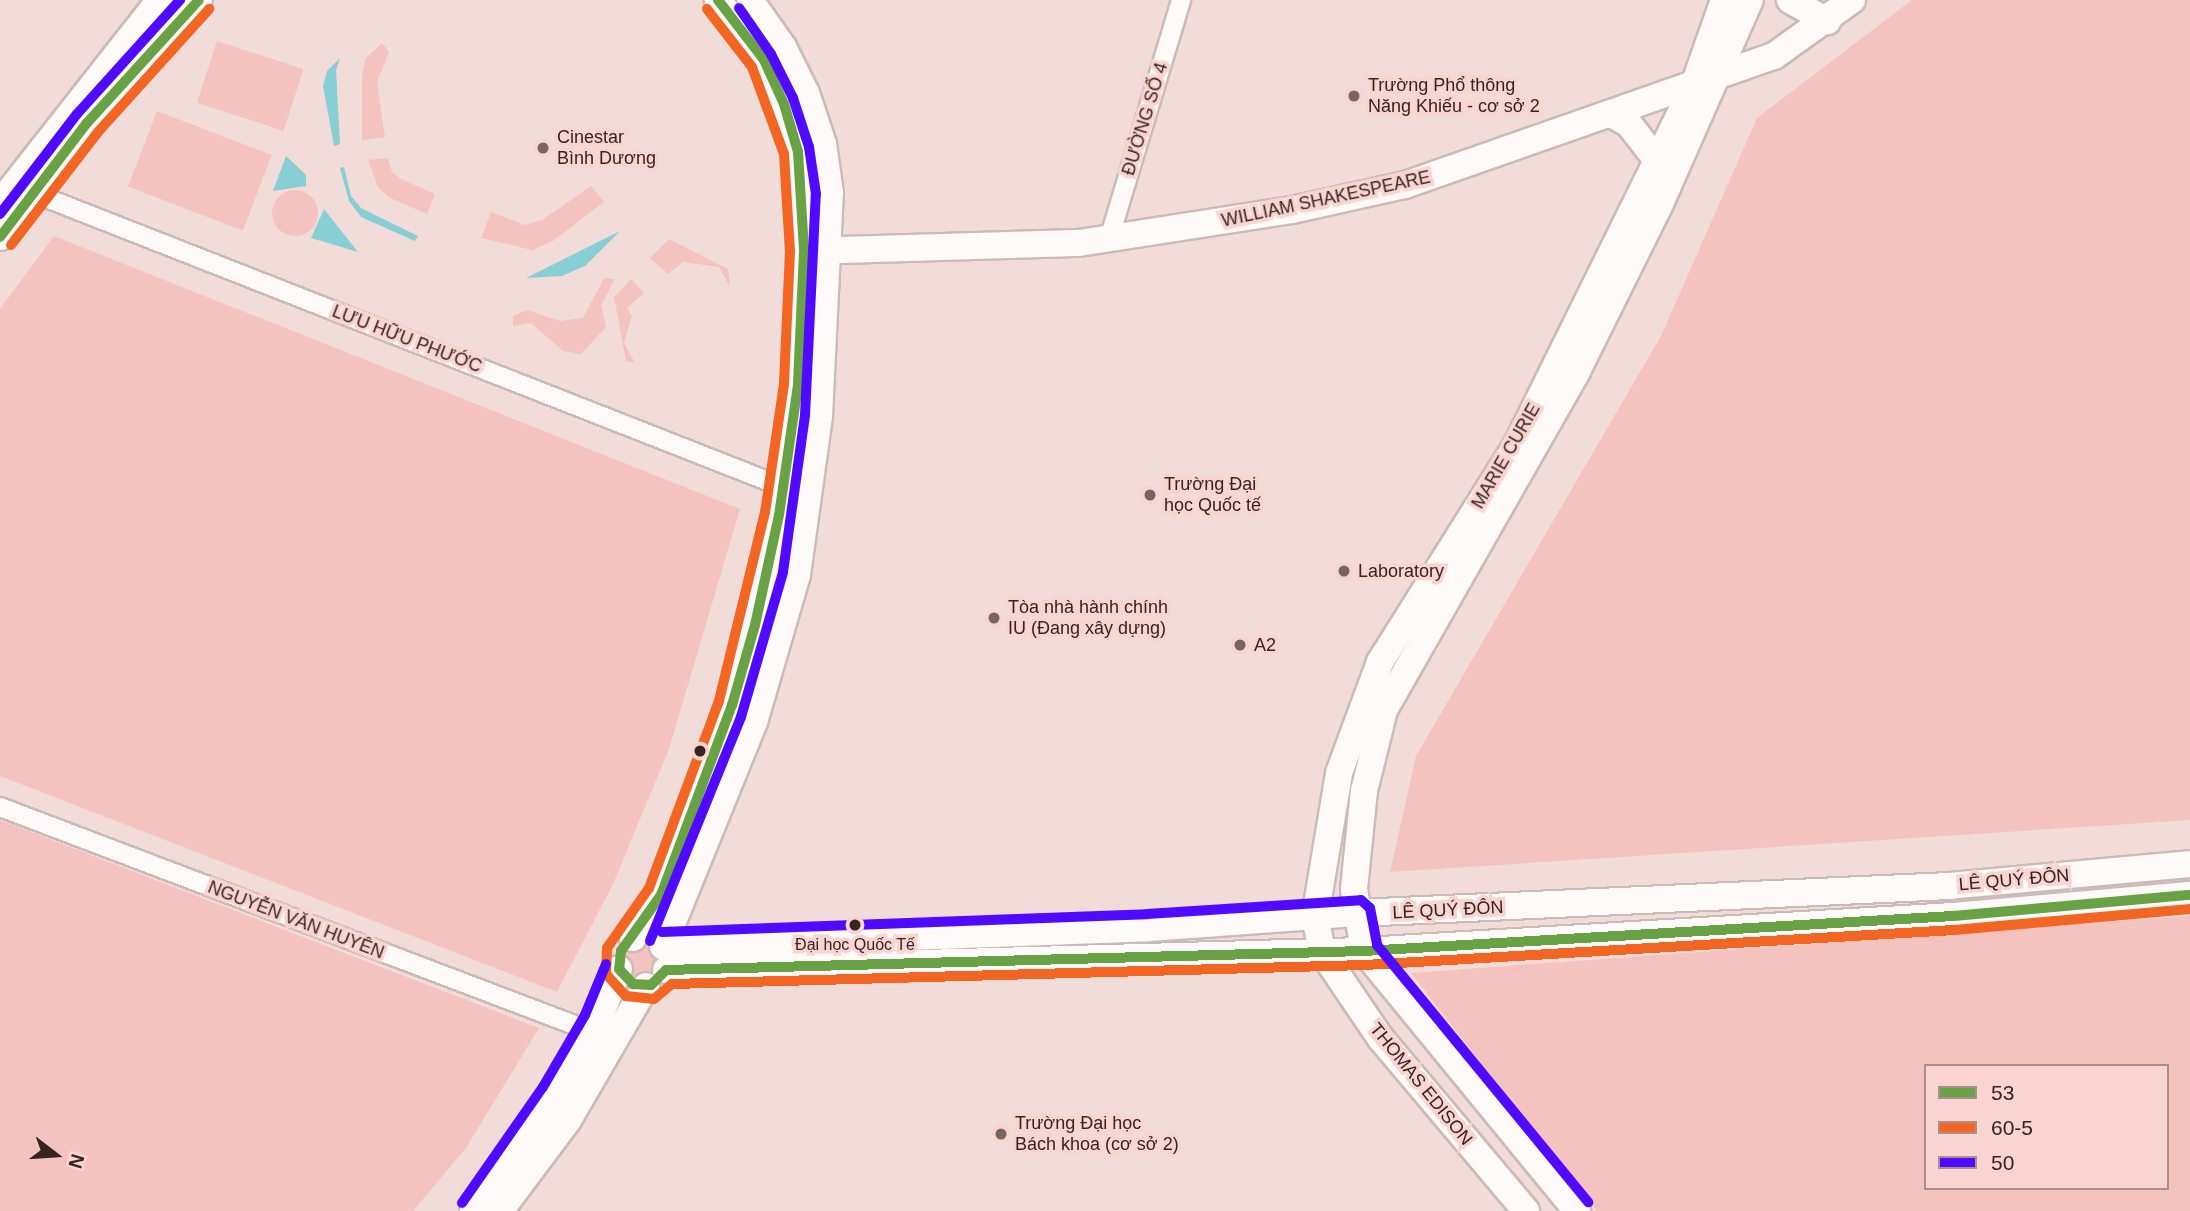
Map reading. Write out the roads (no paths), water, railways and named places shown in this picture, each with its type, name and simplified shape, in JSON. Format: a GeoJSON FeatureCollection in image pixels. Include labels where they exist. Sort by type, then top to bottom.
{"type":"FeatureCollection","features":[{"type":"Feature","properties":{"kind":"street"},"geometry":{"type":"LineString","coordinates":[[0,203],[160,0]]}},
{"type":"Feature","properties":{"kind":"street"},"geometry":{"type":"LineString","coordinates":[[500,1211],[568,1121],[658,967],[754,722],[797,575],[819,416],[816,250],[784,104],[764,60],[718,0]]}},
{"type":"Feature","properties":{"kind":"street"},"geometry":{"type":"LineString","coordinates":[[473,1211],[555,1095],[593,1032],[619,969],[621,951],[633,939],[661,895],[732,705],[758,612],[783,487],[816,250],[830,193],[822,144],[806,93],[783,47],[750,0]]}},
{"type":"Feature","properties":{"kind":"street","name":"ĐƯỜNG SỐ 4"},"geometry":{"type":"LineString","coordinates":[[1108,239],[1181,0]]}},
{"type":"Feature","properties":{"kind":"street","name":"MARIE CURIE"},"geometry":{"type":"LineString","coordinates":[[1315,917],[1339,773],[1380,662],[1515,448],[1656,159],[1705,84],[1724,0]]}},
{"type":"Feature","properties":{"kind":"street","name":"MARIE CURIE"},"geometry":{"type":"LineString","coordinates":[[1364,951],[1357,913],[1355,860],[1364,791],[1384,710],[1576,373],[1705,84],[1750,0]]}},
{"type":"Feature","properties":{"kind":"street"},"geometry":{"type":"LineString","coordinates":[[1790,0],[1827,21]]}},
{"type":"Feature","properties":{"kind":"street","name":"WILLIAM SHAKESPEARE"},"geometry":{"type":"LineString","coordinates":[[816,250],[1035,246],[1108,239],[1292,210],[1405,185],[1705,84],[1774,56],[1827,21],[1852,0]]}},
{"type":"Feature","properties":{"kind":"street"},"geometry":{"type":"LineString","coordinates":[[0,237],[31,192],[186,4]]}},
{"type":"Feature","properties":{"kind":"street"},"geometry":{"type":"LineString","coordinates":[[1611,114],[1629,124],[1656,159]]}},
{"type":"Feature","properties":{"kind":"street","name":"LƯU HỮU PHƯỚC"},"geometry":{"type":"LineString","coordinates":[[31,192],[783,487]]}},
{"type":"Feature","properties":{"kind":"street","name":"NGUYỄN VĂN HUYÊN"},"geometry":{"type":"LineString","coordinates":[[0,807],[593,1032]]}},
{"type":"Feature","properties":{"kind":"street","name":"LÊ QUÝ ĐÔN"},"geometry":{"type":"LineString","coordinates":[[658,967],[1357,913],[1949,886],[2190,864]]}},
{"type":"Feature","properties":{"kind":"street"},"geometry":{"type":"LineString","coordinates":[[2111,872],[2116,902]]}},
{"type":"Feature","properties":{"kind":"street"},"geometry":{"type":"LineString","coordinates":[[1949,886],[1953,916]]}},
{"type":"Feature","properties":{"kind":"street","name":"LÊ QUÝ ĐÔN"},"geometry":{"type":"LineString","coordinates":[[658,967],[1364,951],[1953,916],[2190,895]]}},
{"type":"Feature","properties":{"kind":"street"},"geometry":{"type":"LineString","coordinates":[[1315,917],[1322,952]]}},
{"type":"Feature","properties":{"kind":"street"},"geometry":{"type":"LineString","coordinates":[[1148,928],[1150,957]]}},
{"type":"Feature","properties":{"kind":"street"},"geometry":{"type":"LineString","coordinates":[[633,939],[649,937],[658,967]]}},
{"type":"Feature","properties":{"kind":"street"},"geometry":{"type":"LineString","coordinates":[[1364,951],[1577,1211]]}},
{"type":"Feature","properties":{"kind":"street","name":"THOMAS EDISON"},"geometry":{"type":"LineString","coordinates":[[1322,952],[1381,1039],[1518,1202]]}},
{"type":"Feature","properties":{"kind":"street"},"geometry":{"type":"LineString","coordinates":[[619,969],[627,981],[658,967]]}},
{"type":"Feature","properties":{"kind":"street"},"geometry":{"type":"LineString","coordinates":[[1518,1202],[1540,1165]]}},
{"type":"Feature","properties":{"kind":"water"},"geometry":{"type":"Polygon","coordinates":[[[340,58],[336,70],[340,144],[334,146],[323,86],[327,71],[340,58]]]}},
{"type":"Feature","properties":{"kind":"water"},"geometry":{"type":"Polygon","coordinates":[[[286,156],[306,175],[306,186],[273,191],[286,156]]]}},
{"type":"Feature","properties":{"kind":"water"},"geometry":{"type":"Polygon","coordinates":[[[344,167],[351,196],[361,208],[418,236],[415,241],[361,217],[349,201],[340,168],[344,167]]]}},
{"type":"Feature","properties":{"kind":"water"},"geometry":{"type":"Polygon","coordinates":[[[324,209],[358,252],[311,238],[324,209]]]}},
{"type":"Feature","properties":{"kind":"water"},"geometry":{"type":"Polygon","coordinates":[[[620,231],[585,266],[562,276],[526,278],[620,231]]]}},
{"type":"Feature","properties":{"kind":"place","name":"Trường Phổ thông Năng Khiếu - cơ sở 2"},"geometry":{"type":"Point","coordinates":[1354,96]}},
{"type":"Feature","properties":{"kind":"place","name":"Cinestar Bình Dương"},"geometry":{"type":"Point","coordinates":[543,148]}},
{"type":"Feature","properties":{"kind":"place","name":"Trường Đại học Quốc tế"},"geometry":{"type":"Point","coordinates":[1150,495]}},
{"type":"Feature","properties":{"kind":"place","name":"Laboratory"},"geometry":{"type":"Point","coordinates":[1344,571]}},
{"type":"Feature","properties":{"kind":"place","name":"Tòa nhà hành chính IU (Đang xây dựng)"},"geometry":{"type":"Point","coordinates":[994,618]}},
{"type":"Feature","properties":{"kind":"place","name":"A2"},"geometry":{"type":"Point","coordinates":[1240,645]}},
{"type":"Feature","properties":{"kind":"place","name":"Đại học Quốc Tế"},"geometry":{"type":"Point","coordinates":[855,925]}},
{"type":"Feature","properties":{"kind":"place","name":"Trường Đại học Bách khoa (cơ sở 2)"},"geometry":{"type":"Point","coordinates":[1001,1134]}}]}
